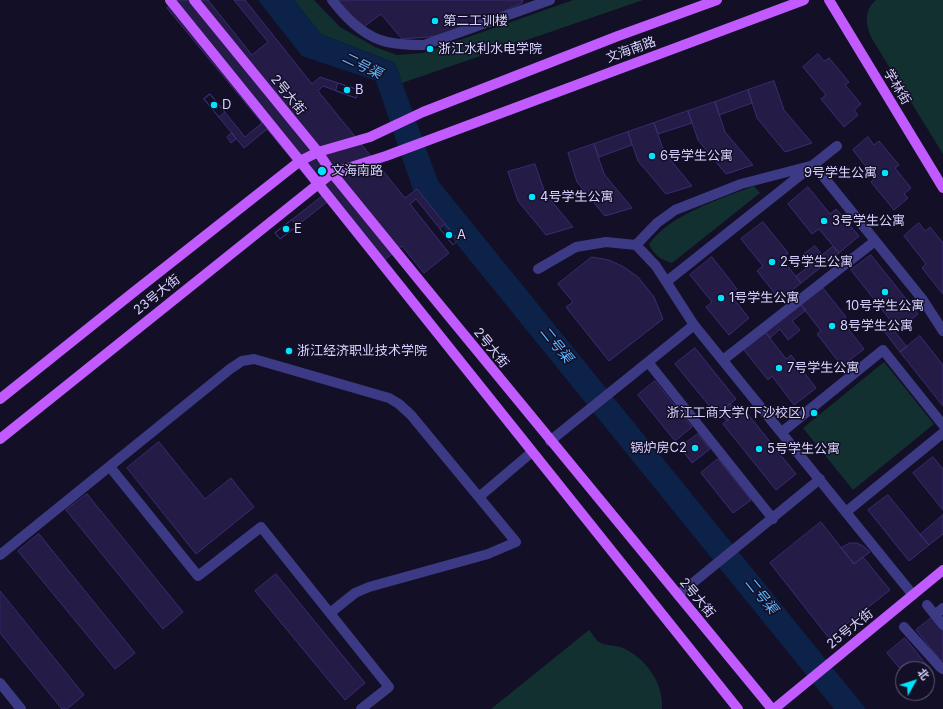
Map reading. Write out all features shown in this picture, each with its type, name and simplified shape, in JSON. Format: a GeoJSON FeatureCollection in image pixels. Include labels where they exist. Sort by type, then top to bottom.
{"type":"FeatureCollection","features":[{"type":"Feature","properties":{"kind":"main road"},"geometry":{"type":"LineString","coordinates":[[170,0],[738,709]]}},
{"type":"Feature","properties":{"kind":"main road","name":"2号大街"},"geometry":{"type":"LineString","coordinates":[[194,0],[550,441],[773,709]]}},
{"type":"Feature","properties":{"kind":"main road","name":"文海南路"},"geometry":{"type":"LineString","coordinates":[[318,152],[370,137],[423,112],[618,36],[717,0]]}},
{"type":"Feature","properties":{"kind":"main road","name":"文海南路"},"geometry":{"type":"LineString","coordinates":[[332,172],[386,156],[804,0]]}},
{"type":"Feature","properties":{"kind":"main road","name":"学林街"},"geometry":{"type":"LineString","coordinates":[[829,0],[943,188]]}},
{"type":"Feature","properties":{"kind":"main road","name":"23号大街"},"geometry":{"type":"LineString","coordinates":[[0,399],[300,161],[318,152]]}},
{"type":"Feature","properties":{"kind":"main road","name":"23号大街"},"geometry":{"type":"LineString","coordinates":[[0,439],[332,172]]}},
{"type":"Feature","properties":{"kind":"main road","name":"25号大街"},"geometry":{"type":"LineString","coordinates":[[773,709],[943,570]]}},
{"type":"Feature","properties":{"kind":"street"},"geometry":{"type":"LineString","coordinates":[[332,0],[343,14],[363,31],[386,42],[405,45],[424,45],[550,0]]}},
{"type":"Feature","properties":{"kind":"street"},"geometry":{"type":"LineString","coordinates":[[666,282],[837,146]]}},
{"type":"Feature","properties":{"kind":"street"},"geometry":{"type":"LineString","coordinates":[[814,165],[923,300],[943,331]]}},
{"type":"Feature","properties":{"kind":"street"},"geometry":{"type":"LineString","coordinates":[[636,245],[657,223],[675,210],[741,184],[814,165]]}},
{"type":"Feature","properties":{"kind":"street"},"geometry":{"type":"LineString","coordinates":[[723,360],[875,241]]}},
{"type":"Feature","properties":{"kind":"street"},"geometry":{"type":"LineString","coordinates":[[538,269],[576,247],[606,242],[636,245],[656,266],[694,325],[913,595]]}},
{"type":"Feature","properties":{"kind":"street"},"geometry":{"type":"LineString","coordinates":[[550,441],[694,325]]}},
{"type":"Feature","properties":{"kind":"street"},"geometry":{"type":"LineString","coordinates":[[782,432],[882,350],[943,425]]}},
{"type":"Feature","properties":{"kind":"street"},"geometry":{"type":"LineString","coordinates":[[0,555],[230,369],[242,361],[254,360],[389,398],[399,404],[410,415],[516,542],[488,554],[369,587],[355,593],[330,613]]}},
{"type":"Feature","properties":{"kind":"street"},"geometry":{"type":"LineString","coordinates":[[648,362],[773,519]]}},
{"type":"Feature","properties":{"kind":"street"},"geometry":{"type":"LineString","coordinates":[[846,512],[943,433]]}},
{"type":"Feature","properties":{"kind":"street"},"geometry":{"type":"LineString","coordinates":[[479,497],[532,452]]}},
{"type":"Feature","properties":{"kind":"street"},"geometry":{"type":"LineString","coordinates":[[110,467],[198,576],[261,527],[389,687],[361,709]]}},
{"type":"Feature","properties":{"kind":"street"},"geometry":{"type":"LineString","coordinates":[[678,595],[773,519],[820,479]]}},
{"type":"Feature","properties":{"kind":"street"},"geometry":{"type":"LineString","coordinates":[[927,604],[939,612],[943,625]]}},
{"type":"Feature","properties":{"kind":"street"},"geometry":{"type":"LineString","coordinates":[[904,628],[943,669]]}},
{"type":"Feature","properties":{"kind":"street"},"geometry":{"type":"LineString","coordinates":[[0,683],[21,709]]}},
{"type":"Feature","properties":{"kind":"green space"},"geometry":{"type":"Polygon","coordinates":[[[294,0],[314,0],[340,27],[375,47],[397,55],[423,53],[573,0],[643,0],[402,83],[395,63],[321,34],[294,0]]]}},
{"type":"Feature","properties":{"kind":"green space"},"geometry":{"type":"Polygon","coordinates":[[[876,0],[943,0],[943,154],[872,39],[868,29],[867,13],[876,0]]]}},
{"type":"Feature","properties":{"kind":"green space"},"geometry":{"type":"Polygon","coordinates":[[[754,186],[760,193],[672,263],[658,256],[651,248],[649,244],[658,233],[683,216],[712,202],[754,186]]]}},
{"type":"Feature","properties":{"kind":"green space"},"geometry":{"type":"Polygon","coordinates":[[[884,362],[934,424],[853,490],[803,428],[884,362]]]}},
{"type":"Feature","properties":{"kind":"green space"},"geometry":{"type":"Polygon","coordinates":[[[589,630],[599,642],[621,647],[630,651],[645,664],[660,690],[662,709],[491,709],[589,630]]]}},
{"type":"Feature","properties":{"kind":"water","name":"二号渠"},"geometry":{"type":"Polygon","coordinates":[[[258,0],[294,0],[321,34],[395,63],[438,181],[866,709],[834,709],[413,190],[376,81],[302,56],[258,0]]]}},
{"type":"Feature","properties":{"kind":"building","name":"文海南路"},"geometry":{"type":"Polygon","coordinates":[[[177,0],[208,0],[252,55],[268,42],[234,0],[245,0],[312,84],[320,77],[359,90],[356,98],[323,86],[318,91],[405,198],[417,189],[458,240],[453,245],[416,199],[410,204],[449,253],[424,273],[402,246],[378,265],[327,202],[280,239],[275,233],[322,196],[267,129],[244,148],[204,99],[210,94],[245,137],[262,123],[167,8],[177,0]]]}},
{"type":"Feature","properties":{"kind":"building","name":"第二工训楼"},"geometry":{"type":"Polygon","coordinates":[[[338,0],[523,0],[522,3],[462,30],[429,37],[402,39],[381,14],[361,29],[338,0]]]}},
{"type":"Feature","properties":{"kind":"building"},"geometry":{"type":"Polygon","coordinates":[[[818,54],[824,61],[829,58],[849,82],[845,85],[861,104],[854,110],[858,115],[844,127],[821,99],[826,95],[803,67],[818,54]]]}},
{"type":"Feature","properties":{"kind":"building"},"geometry":{"type":"Polygon","coordinates":[[[774,81],[784,110],[812,143],[785,152],[757,118],[748,90],[774,81]]]}},
{"type":"Feature","properties":{"kind":"building","name":"B"},"geometry":{"type":"Polygon","coordinates":[[[338,83],[359,90],[356,98],[336,91],[338,83]]]}},
{"type":"Feature","properties":{"kind":"building"},"geometry":{"type":"Polygon","coordinates":[[[748,90],[752,103],[719,115],[715,102],[748,90]]]}},
{"type":"Feature","properties":{"kind":"building","name":"D"},"geometry":{"type":"Polygon","coordinates":[[[210,94],[225,112],[219,117],[204,99],[210,94]]]}},
{"type":"Feature","properties":{"kind":"building"},"geometry":{"type":"Polygon","coordinates":[[[715,102],[725,132],[753,165],[726,174],[698,140],[688,111],[715,102]]]}},
{"type":"Feature","properties":{"kind":"building"},"geometry":{"type":"Polygon","coordinates":[[[688,111],[692,123],[658,134],[654,123],[688,111]]]}},
{"type":"Feature","properties":{"kind":"building","name":"6号学生公寓"},"geometry":{"type":"Polygon","coordinates":[[[654,123],[664,152],[692,186],[666,194],[638,161],[628,132],[654,123]]]}},
{"type":"Feature","properties":{"kind":"building"},"geometry":{"type":"Polygon","coordinates":[[[628,132],[632,145],[599,157],[594,144],[628,132]]]}},
{"type":"Feature","properties":{"kind":"building"},"geometry":{"type":"Polygon","coordinates":[[[232,133],[236,139],[231,143],[227,137],[232,133]]]}},
{"type":"Feature","properties":{"kind":"building","name":"9号学生公寓"},"geometry":{"type":"Polygon","coordinates":[[[868,137],[874,145],[879,141],[899,165],[895,168],[911,188],[904,194],[908,198],[894,210],[871,182],[875,178],[853,150],[868,137]]]}},
{"type":"Feature","properties":{"kind":"building"},"geometry":{"type":"Polygon","coordinates":[[[594,144],[604,174],[632,208],[605,216],[577,182],[568,153],[594,144]]]}},
{"type":"Feature","properties":{"kind":"building","name":"4号学生公寓"},"geometry":{"type":"Polygon","coordinates":[[[535,164],[545,193],[573,227],[546,235],[518,201],[508,172],[535,164]]]}},
{"type":"Feature","properties":{"kind":"building","name":"3号学生公寓"},"geometry":{"type":"Polygon","coordinates":[[[808,187],[830,214],[836,209],[859,236],[839,253],[819,229],[812,234],[788,204],[808,187]]]}},
{"type":"Feature","properties":{"kind":"building","name":"E"},"geometry":{"type":"Polygon","coordinates":[[[292,220],[297,226],[280,239],[275,233],[292,220]]]}},
{"type":"Feature","properties":{"kind":"building","name":"2号学生公寓"},"geometry":{"type":"Polygon","coordinates":[[[763,222],[788,253],[782,259],[801,283],[780,300],[757,271],[763,266],[741,239],[763,222]]]}},
{"type":"Feature","properties":{"kind":"building"},"geometry":{"type":"Polygon","coordinates":[[[919,223],[925,231],[930,227],[943,243],[943,294],[922,268],[926,264],[904,236],[919,223]]]}},
{"type":"Feature","properties":{"kind":"building","name":"A"},"geometry":{"type":"Polygon","coordinates":[[[445,224],[458,240],[453,245],[440,229],[445,224]]]}},
{"type":"Feature","properties":{"kind":"building"},"geometry":{"type":"Polygon","coordinates":[[[815,246],[822,255],[833,246],[839,253],[801,283],[796,276],[811,265],[803,255],[815,246]]]}},
{"type":"Feature","properties":{"kind":"building","name":"10号学生公寓"},"geometry":{"type":"Polygon","coordinates":[[[871,255],[918,314],[898,330],[851,270],[871,255]]]}},
{"type":"Feature","properties":{"kind":"building"},"geometry":{"type":"Polygon","coordinates":[[[592,257],[609,260],[624,267],[638,277],[654,297],[663,319],[609,361],[566,307],[573,302],[558,284],[592,257]]]}},
{"type":"Feature","properties":{"kind":"building","name":"1号学生公寓"},"geometry":{"type":"Polygon","coordinates":[[[712,257],[737,289],[730,294],[749,318],[729,335],[706,307],[712,302],[690,275],[712,257]]]}},
{"type":"Feature","properties":{"kind":"building","name":"8号学生公寓"},"geometry":{"type":"Polygon","coordinates":[[[823,288],[846,317],[842,321],[864,349],[842,366],[817,334],[821,331],[801,305],[823,288]]]}},
{"type":"Feature","properties":{"kind":"building"},"geometry":{"type":"Polygon","coordinates":[[[801,305],[806,310],[792,321],[800,330],[788,340],[780,329],[770,338],[766,333],[801,305]]]}},
{"type":"Feature","properties":{"kind":"building"},"geometry":{"type":"Polygon","coordinates":[[[894,323],[898,330],[895,332],[907,347],[900,352],[884,331],[894,323]]]}},
{"type":"Feature","properties":{"kind":"building","name":"7号学生公寓"},"geometry":{"type":"Polygon","coordinates":[[[766,333],[786,359],[791,355],[816,388],[794,405],[772,376],[768,380],[744,350],[766,333]]]}},
{"type":"Feature","properties":{"kind":"building"},"geometry":{"type":"Polygon","coordinates":[[[920,336],[943,365],[943,406],[900,352],[920,336]]]}},
{"type":"Feature","properties":{"kind":"building"},"geometry":{"type":"Polygon","coordinates":[[[695,348],[736,399],[717,415],[675,364],[695,348]]]}},
{"type":"Feature","properties":{"kind":"building"},"geometry":{"type":"Polygon","coordinates":[[[655,381],[692,427],[675,441],[638,395],[655,381]]]}},
{"type":"Feature","properties":{"kind":"building"},"geometry":{"type":"Polygon","coordinates":[[[730,404],[737,413],[727,421],[720,413],[730,404]]]}},
{"type":"Feature","properties":{"kind":"building","name":"5号学生公寓"},"geometry":{"type":"Polygon","coordinates":[[[743,408],[796,474],[776,490],[723,424],[743,408]]]}},
{"type":"Feature","properties":{"kind":"building","name":"锅炉房C2"},"geometry":{"type":"Polygon","coordinates":[[[698,434],[710,449],[692,463],[680,447],[698,434]]]}},
{"type":"Feature","properties":{"kind":"building"},"geometry":{"type":"Polygon","coordinates":[[[159,442],[205,499],[231,478],[254,507],[196,554],[127,468],[159,442]]]}},
{"type":"Feature","properties":{"kind":"building"},"geometry":{"type":"Polygon","coordinates":[[[933,457],[943,469],[943,510],[913,473],[933,457]]]}},
{"type":"Feature","properties":{"kind":"building"},"geometry":{"type":"Polygon","coordinates":[[[718,459],[751,500],[733,513],[701,473],[718,459]]]}},
{"type":"Feature","properties":{"kind":"building"},"geometry":{"type":"Polygon","coordinates":[[[87,494],[183,612],[163,629],[66,510],[87,494]]]}},
{"type":"Feature","properties":{"kind":"building"},"geometry":{"type":"Polygon","coordinates":[[[888,495],[929,545],[909,561],[868,510],[888,495]]]}},
{"type":"Feature","properties":{"kind":"building"},"geometry":{"type":"Polygon","coordinates":[[[943,515],[943,534],[929,545],[920,535],[943,515]]]}},
{"type":"Feature","properties":{"kind":"building"},"geometry":{"type":"Polygon","coordinates":[[[821,522],[854,564],[863,557],[890,590],[829,638],[770,563],[821,522]]]}},
{"type":"Feature","properties":{"kind":"building"},"geometry":{"type":"Polygon","coordinates":[[[39,534],[135,653],[115,669],[18,551],[39,534]]]}},
{"type":"Feature","properties":{"kind":"building"},"geometry":{"type":"Polygon","coordinates":[[[850,543],[857,543],[870,552],[854,564],[841,548],[850,543]]]}},
{"type":"Feature","properties":{"kind":"building"},"geometry":{"type":"Polygon","coordinates":[[[276,574],[365,683],[345,700],[255,591],[276,574]]]}},
{"type":"Feature","properties":{"kind":"building"},"geometry":{"type":"Polygon","coordinates":[[[0,591],[84,695],[67,709],[62,709],[0,633],[0,591]]]}},
{"type":"Feature","properties":{"kind":"building"},"geometry":{"type":"Polygon","coordinates":[[[934,616],[943,628],[943,660],[941,661],[916,630],[934,616]]]}},
{"type":"Feature","properties":{"kind":"building"},"geometry":{"type":"Polygon","coordinates":[[[905,638],[923,661],[895,661],[895,662],[887,653],[905,638]]]}},
{"type":"Feature","properties":{"kind":"place","name":"第二工训楼"},"geometry":{"type":"Point","coordinates":[435,21]}},
{"type":"Feature","properties":{"kind":"place","name":"浙江水利水电学院"},"geometry":{"type":"Point","coordinates":[430,49]}},
{"type":"Feature","properties":{"kind":"place","name":"B"},"geometry":{"type":"Point","coordinates":[347,90]}},
{"type":"Feature","properties":{"kind":"place","name":"D"},"geometry":{"type":"Point","coordinates":[214,105]}},
{"type":"Feature","properties":{"kind":"place","name":"6号学生公寓"},"geometry":{"type":"Point","coordinates":[652,156]}},
{"type":"Feature","properties":{"kind":"place","name":"文海南路"},"geometry":{"type":"Point","coordinates":[322,171]}},
{"type":"Feature","properties":{"kind":"place","name":"9号学生公寓"},"geometry":{"type":"Point","coordinates":[885,173]}},
{"type":"Feature","properties":{"kind":"place","name":"4号学生公寓"},"geometry":{"type":"Point","coordinates":[532,197]}},
{"type":"Feature","properties":{"kind":"place","name":"3号学生公寓"},"geometry":{"type":"Point","coordinates":[824,221]}},
{"type":"Feature","properties":{"kind":"place","name":"E"},"geometry":{"type":"Point","coordinates":[286,229]}},
{"type":"Feature","properties":{"kind":"place","name":"A"},"geometry":{"type":"Point","coordinates":[449,235]}},
{"type":"Feature","properties":{"kind":"place","name":"2号学生公寓"},"geometry":{"type":"Point","coordinates":[772,262]}},
{"type":"Feature","properties":{"kind":"place","name":"10号学生公寓"},"geometry":{"type":"Point","coordinates":[885,292]}},
{"type":"Feature","properties":{"kind":"place","name":"1号学生公寓"},"geometry":{"type":"Point","coordinates":[721,298]}},
{"type":"Feature","properties":{"kind":"place","name":"8号学生公寓"},"geometry":{"type":"Point","coordinates":[832,326]}},
{"type":"Feature","properties":{"kind":"place","name":"浙江经济职业技术学院"},"geometry":{"type":"Point","coordinates":[289,351]}},
{"type":"Feature","properties":{"kind":"place","name":"7号学生公寓"},"geometry":{"type":"Point","coordinates":[779,368]}},
{"type":"Feature","properties":{"kind":"place","name":"浙江工商大学(下沙校区)"},"geometry":{"type":"Point","coordinates":[814,413]}},
{"type":"Feature","properties":{"kind":"place","name":"锅炉房C2"},"geometry":{"type":"Point","coordinates":[695,448]}},
{"type":"Feature","properties":{"kind":"place","name":"5号学生公寓"},"geometry":{"type":"Point","coordinates":[759,449]}}]}
